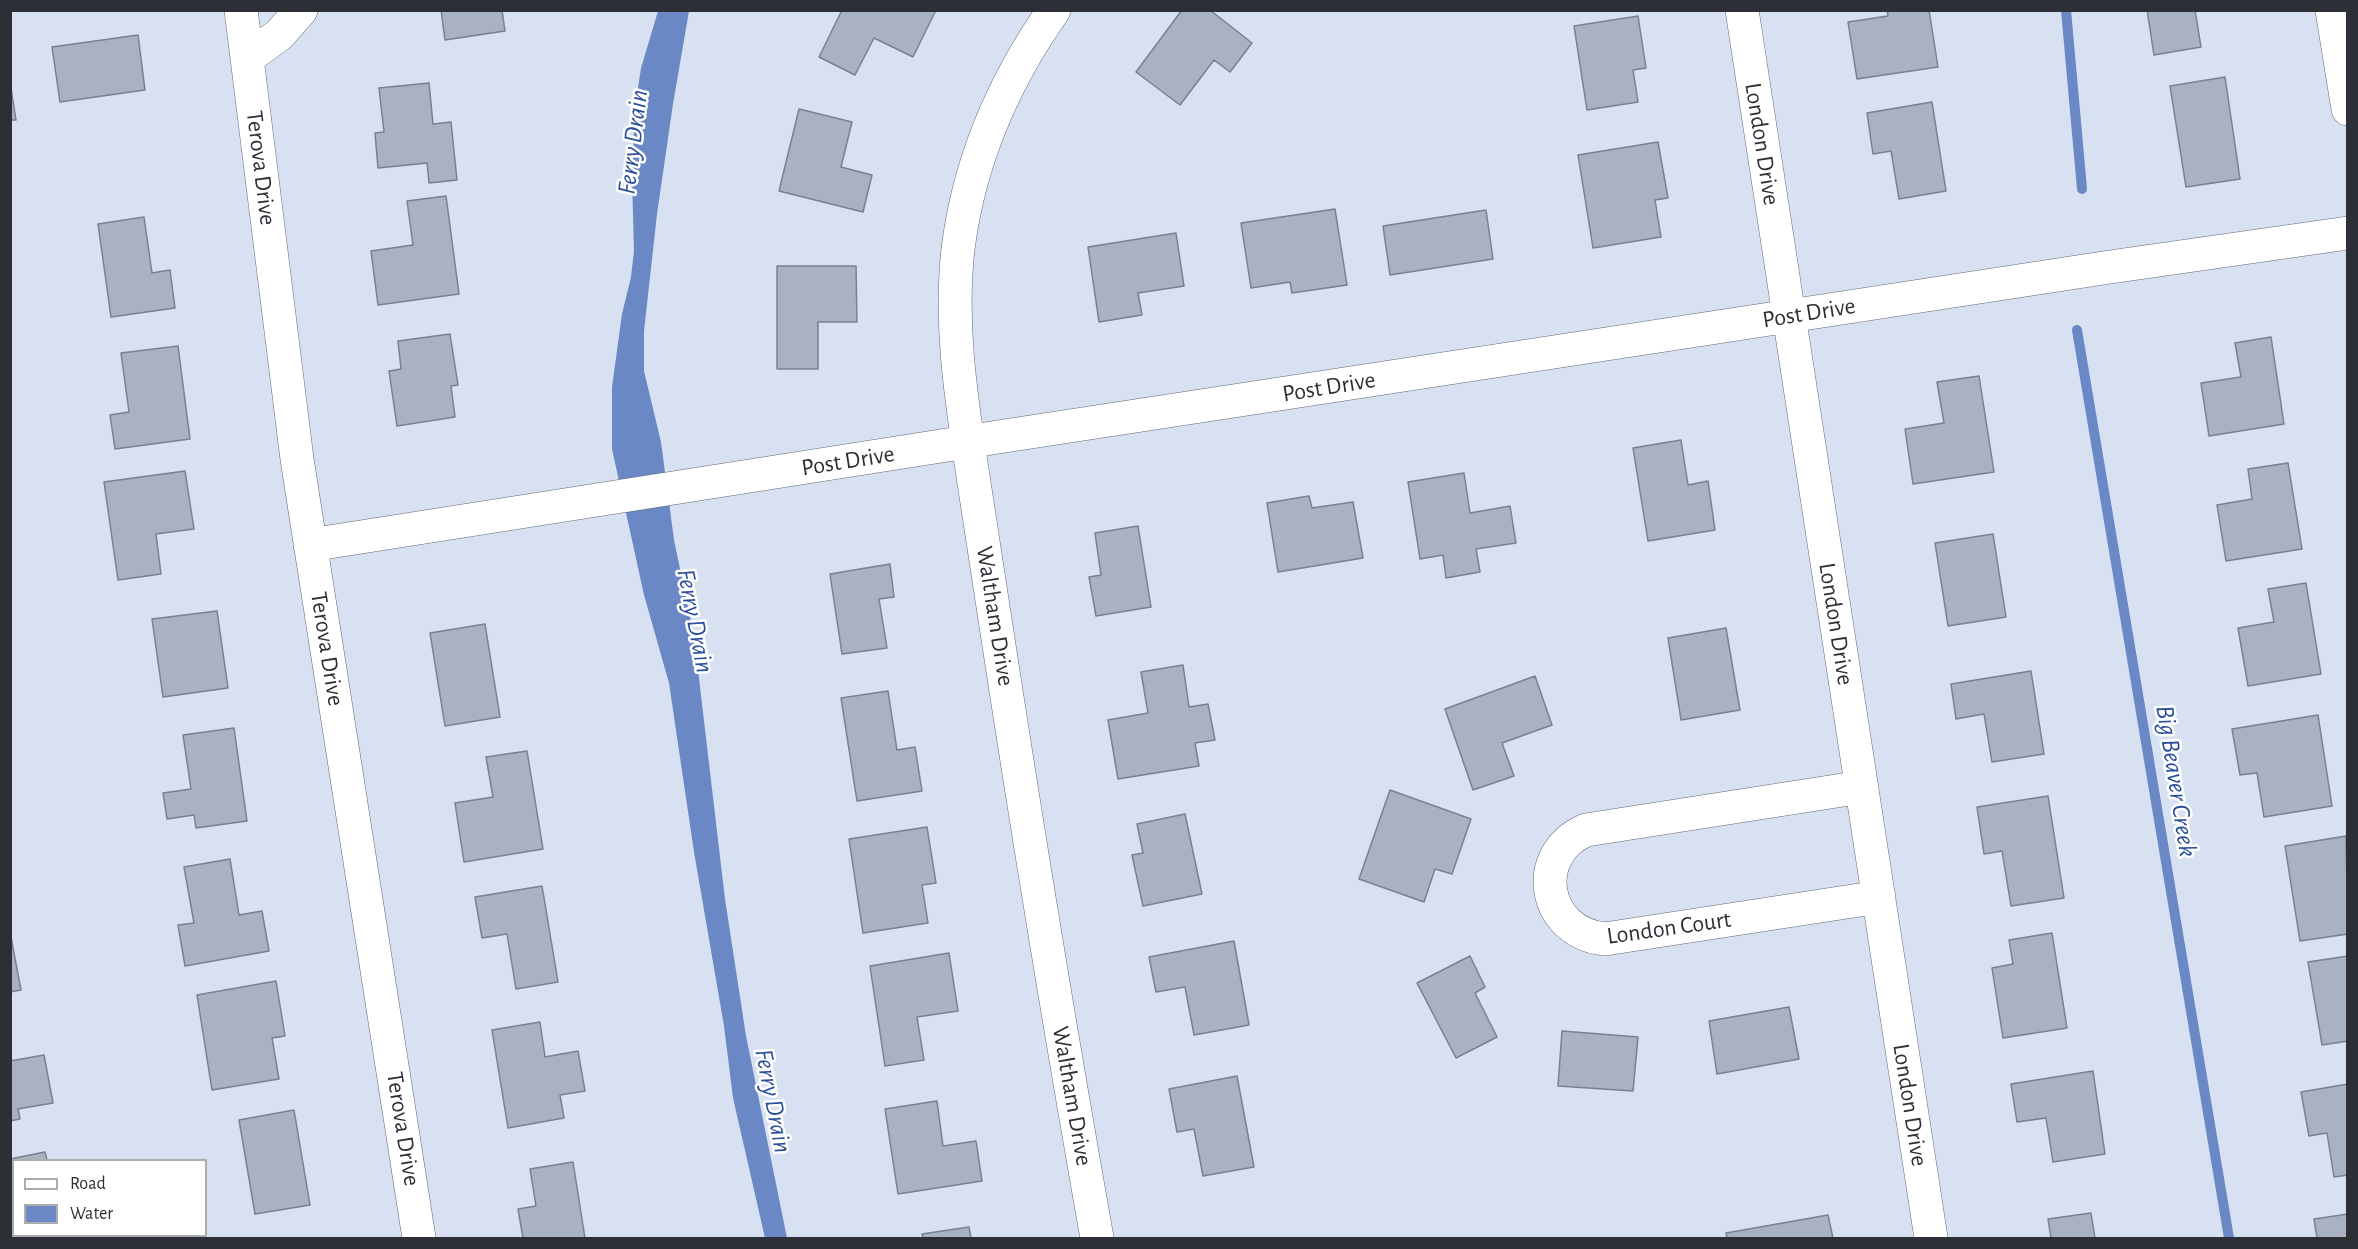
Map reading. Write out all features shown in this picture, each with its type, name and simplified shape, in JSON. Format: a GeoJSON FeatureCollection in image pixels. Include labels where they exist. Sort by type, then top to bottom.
{"type":"FeatureCollection","features":[{"type":"Feature","properties":{"kind":"street","name":"Terova Drive"},"geometry":{"type":"LineString","coordinates":[[241,10],[297,459],[420,1239]]}},
{"type":"Feature","properties":{"kind":"street"},"geometry":{"type":"LineString","coordinates":[[247,58],[279,35],[301,10]]}},
{"type":"Feature","properties":{"kind":"street","name":"Waltham Drive"},"geometry":{"type":"LineString","coordinates":[[1054,10],[1019,63],[979,156],[958,247],[954,334],[968,442],[1056,1006],[1097,1239]]}},
{"type":"Feature","properties":{"kind":"street","name":"London Drive"},"geometry":{"type":"LineString","coordinates":[[1742,10],[1931,1239]]}},
{"type":"Feature","properties":{"kind":"street"},"geometry":{"type":"LineString","coordinates":[[2332,10],[2348,109]]}},
{"type":"Feature","properties":{"kind":"street","name":"Post Drive"},"geometry":{"type":"LineString","coordinates":[[310,545],[1788,316],[2348,233]]}},
{"type":"Feature","properties":{"kind":"street","name":"London Court"},"geometry":{"type":"LineString","coordinates":[[1862,788],[1586,830],[1575,834],[1559,851],[1550,872],[1552,901],[1561,917],[1574,929],[1590,938],[1605,939],[1879,897]]}},
{"type":"Feature","properties":{"kind":"water","name":"Ferry Drain"},"geometry":{"type":"Polygon","coordinates":[[[658,11],[689,11],[657,214],[644,331],[644,371],[661,442],[674,540],[694,636],[725,899],[746,1036],[787,1238],[765,1238],[733,1098],[724,1026],[694,852],[669,683],[644,595],[612,449],[612,387],[634,251],[632,176],[635,108],[641,68],[658,11]]]}},
{"type":"Feature","properties":{"kind":"building"},"geometry":{"type":"Polygon","coordinates":[[[441,10],[502,10],[505,31],[445,40],[441,10]]]}},
{"type":"Feature","properties":{"kind":"building"},"geometry":{"type":"Polygon","coordinates":[[[842,10],[936,10],[913,57],[874,38],[855,75],[819,57],[842,10]]]}},
{"type":"Feature","properties":{"kind":"building"},"geometry":{"type":"Polygon","coordinates":[[[1182,10],[1210,10],[1252,43],[1230,72],[1214,60],[1180,105],[1136,72],[1182,10]]]}},
{"type":"Feature","properties":{"kind":"building"},"geometry":{"type":"Polygon","coordinates":[[[1887,10],[1929,10],[1938,67],[1857,79],[1848,22],[1888,16],[1887,10]]]}},
{"type":"Feature","properties":{"kind":"building"},"geometry":{"type":"Polygon","coordinates":[[[2147,10],[2195,10],[2201,47],[2154,55],[2147,10]]]}},
{"type":"Feature","properties":{"kind":"building"},"geometry":{"type":"Polygon","coordinates":[[[1638,16],[1646,68],[1633,70],[1638,102],[1587,110],[1574,26],[1638,16]]]}},
{"type":"Feature","properties":{"kind":"building"},"geometry":{"type":"Polygon","coordinates":[[[138,35],[145,90],[60,102],[52,47],[138,35]]]}},
{"type":"Feature","properties":{"kind":"building"},"geometry":{"type":"Polygon","coordinates":[[[2225,77],[2240,179],[2186,187],[2170,86],[2225,77]]]}},
{"type":"Feature","properties":{"kind":"building"},"geometry":{"type":"Polygon","coordinates":[[[10,82],[16,120],[10,120],[10,82]]]}},
{"type":"Feature","properties":{"kind":"building"},"geometry":{"type":"Polygon","coordinates":[[[429,83],[433,124],[451,122],[457,180],[429,183],[427,163],[378,168],[375,133],[384,132],[379,88],[429,83]]]}},
{"type":"Feature","properties":{"kind":"building"},"geometry":{"type":"Polygon","coordinates":[[[1932,102],[1946,191],[1899,199],[1891,151],[1873,154],[1867,113],[1932,102]]]}},
{"type":"Feature","properties":{"kind":"building"},"geometry":{"type":"Polygon","coordinates":[[[799,109],[852,122],[841,167],[872,175],[863,212],[779,191],[799,109]]]}},
{"type":"Feature","properties":{"kind":"building"},"geometry":{"type":"Polygon","coordinates":[[[1658,142],[1668,198],[1655,200],[1661,237],[1593,248],[1578,155],[1658,142]]]}},
{"type":"Feature","properties":{"kind":"building"},"geometry":{"type":"Polygon","coordinates":[[[446,196],[459,294],[378,305],[371,251],[413,245],[407,201],[446,196]]]}},
{"type":"Feature","properties":{"kind":"building"},"geometry":{"type":"Polygon","coordinates":[[[1335,209],[1347,285],[1292,293],[1290,282],[1251,288],[1241,223],[1335,209]]]}},
{"type":"Feature","properties":{"kind":"building"},"geometry":{"type":"Polygon","coordinates":[[[1486,210],[1493,259],[1390,275],[1383,226],[1486,210]]]}},
{"type":"Feature","properties":{"kind":"building"},"geometry":{"type":"Polygon","coordinates":[[[144,217],[152,273],[170,270],[175,308],[111,317],[98,224],[144,217]]]}},
{"type":"Feature","properties":{"kind":"building"},"geometry":{"type":"Polygon","coordinates":[[[1176,233],[1184,286],[1138,293],[1142,315],[1099,322],[1088,247],[1176,233]]]}},
{"type":"Feature","properties":{"kind":"building"},"geometry":{"type":"Polygon","coordinates":[[[777,266],[856,266],[857,322],[818,322],[818,369],[777,369],[777,266]]]}},
{"type":"Feature","properties":{"kind":"building"},"geometry":{"type":"Polygon","coordinates":[[[450,334],[458,385],[451,386],[455,417],[397,426],[389,371],[401,369],[398,341],[450,334]]]}},
{"type":"Feature","properties":{"kind":"building"},"geometry":{"type":"Polygon","coordinates":[[[2271,337],[2284,424],[2209,436],[2201,383],[2241,377],[2235,343],[2271,337]]]}},
{"type":"Feature","properties":{"kind":"building"},"geometry":{"type":"Polygon","coordinates":[[[178,346],[190,439],[115,449],[110,415],[129,412],[121,353],[178,346]]]}},
{"type":"Feature","properties":{"kind":"building"},"geometry":{"type":"Polygon","coordinates":[[[1979,376],[1994,472],[1913,484],[1905,429],[1944,423],[1937,382],[1979,376]]]}},
{"type":"Feature","properties":{"kind":"building"},"geometry":{"type":"Polygon","coordinates":[[[1681,440],[1688,485],[1708,481],[1715,530],[1648,541],[1633,448],[1681,440]]]}},
{"type":"Feature","properties":{"kind":"building"},"geometry":{"type":"Polygon","coordinates":[[[2288,463],[2302,549],[2226,561],[2217,505],[2252,499],[2248,469],[2288,463]]]}},
{"type":"Feature","properties":{"kind":"building"},"geometry":{"type":"Polygon","coordinates":[[[185,471],[194,529],[156,534],[161,574],[118,580],[104,482],[185,471]]]}},
{"type":"Feature","properties":{"kind":"building"},"geometry":{"type":"Polygon","coordinates":[[[1464,473],[1470,513],[1510,506],[1516,543],[1476,549],[1480,572],[1446,578],[1443,555],[1420,559],[1408,482],[1464,473]]]}},
{"type":"Feature","properties":{"kind":"building"},"geometry":{"type":"Polygon","coordinates":[[[1309,496],[1312,508],[1353,502],[1363,558],[1278,572],[1267,503],[1309,496]]]}},
{"type":"Feature","properties":{"kind":"building"},"geometry":{"type":"Polygon","coordinates":[[[1138,526],[1151,607],[1096,616],[1089,577],[1101,575],[1095,533],[1138,526]]]}},
{"type":"Feature","properties":{"kind":"building"},"geometry":{"type":"Polygon","coordinates":[[[1993,534],[2006,617],[1948,626],[1935,543],[1993,534]]]}},
{"type":"Feature","properties":{"kind":"building"},"geometry":{"type":"Polygon","coordinates":[[[890,564],[894,597],[879,599],[887,648],[842,654],[830,574],[890,564]]]}},
{"type":"Feature","properties":{"kind":"building"},"geometry":{"type":"Polygon","coordinates":[[[2306,583],[2321,674],[2248,686],[2238,628],[2274,622],[2268,589],[2306,583]]]}},
{"type":"Feature","properties":{"kind":"building"},"geometry":{"type":"Polygon","coordinates":[[[217,611],[228,688],[163,697],[152,619],[217,611]]]}},
{"type":"Feature","properties":{"kind":"building"},"geometry":{"type":"Polygon","coordinates":[[[485,624],[500,717],[445,726],[430,633],[485,624]]]}},
{"type":"Feature","properties":{"kind":"building"},"geometry":{"type":"Polygon","coordinates":[[[1726,628],[1740,710],[1681,720],[1668,638],[1726,628]]]}},
{"type":"Feature","properties":{"kind":"building"},"geometry":{"type":"Polygon","coordinates":[[[1183,665],[1189,707],[1208,704],[1215,740],[1195,743],[1199,766],[1118,779],[1108,720],[1148,713],[1141,672],[1183,665]]]}},
{"type":"Feature","properties":{"kind":"building"},"geometry":{"type":"Polygon","coordinates":[[[2031,671],[2044,754],[1992,762],[1984,714],[1956,719],[1951,684],[2031,671]]]}},
{"type":"Feature","properties":{"kind":"building"},"geometry":{"type":"Polygon","coordinates":[[[1535,676],[1552,725],[1502,743],[1514,776],[1473,790],[1445,709],[1535,676]]]}},
{"type":"Feature","properties":{"kind":"building"},"geometry":{"type":"Polygon","coordinates":[[[888,691],[897,750],[915,747],[922,791],[857,801],[841,698],[888,691]]]}},
{"type":"Feature","properties":{"kind":"building"},"geometry":{"type":"Polygon","coordinates":[[[2318,715],[2332,806],[2264,817],[2257,773],[2240,775],[2232,729],[2318,715]]]}},
{"type":"Feature","properties":{"kind":"building"},"geometry":{"type":"Polygon","coordinates":[[[234,728],[247,821],[196,828],[194,815],[167,819],[163,793],[191,789],[183,735],[234,728]]]}},
{"type":"Feature","properties":{"kind":"building"},"geometry":{"type":"Polygon","coordinates":[[[527,751],[543,849],[464,862],[455,803],[493,797],[486,757],[527,751]]]}},
{"type":"Feature","properties":{"kind":"building"},"geometry":{"type":"Polygon","coordinates":[[[1390,790],[1471,819],[1452,874],[1435,869],[1424,902],[1359,879],[1390,790]]]}},
{"type":"Feature","properties":{"kind":"building"},"geometry":{"type":"Polygon","coordinates":[[[2048,796],[2064,898],[2011,906],[2002,851],[1984,854],[1977,807],[2048,796]]]}},
{"type":"Feature","properties":{"kind":"building"},"geometry":{"type":"Polygon","coordinates":[[[1185,814],[1202,894],[1143,906],[1132,855],[1143,853],[1137,824],[1185,814]]]}},
{"type":"Feature","properties":{"kind":"building"},"geometry":{"type":"Polygon","coordinates":[[[927,827],[936,883],[922,885],[928,923],[863,933],[849,839],[927,827]]]}},
{"type":"Feature","properties":{"kind":"building"},"geometry":{"type":"Polygon","coordinates":[[[2346,836],[2348,934],[2300,941],[2285,846],[2346,836]]]}},
{"type":"Feature","properties":{"kind":"building"},"geometry":{"type":"Polygon","coordinates":[[[230,859],[239,915],[262,911],[269,951],[185,966],[178,925],[194,923],[184,867],[230,859]]]}},
{"type":"Feature","properties":{"kind":"building"},"geometry":{"type":"Polygon","coordinates":[[[542,886],[558,982],[516,989],[507,934],[482,938],[475,897],[542,886]]]}},
{"type":"Feature","properties":{"kind":"building"},"geometry":{"type":"Polygon","coordinates":[[[10,932],[21,990],[10,992],[10,932]]]}},
{"type":"Feature","properties":{"kind":"building"},"geometry":{"type":"Polygon","coordinates":[[[2052,933],[2067,1028],[2003,1038],[1992,968],[2013,964],[2009,940],[2052,933]]]}},
{"type":"Feature","properties":{"kind":"building"},"geometry":{"type":"Polygon","coordinates":[[[1234,941],[1249,1025],[1194,1035],[1185,987],[1156,992],[1149,957],[1234,941]]]}},
{"type":"Feature","properties":{"kind":"building"},"geometry":{"type":"Polygon","coordinates":[[[949,953],[958,1011],[917,1017],[924,1060],[885,1066],[870,966],[949,953]]]}},
{"type":"Feature","properties":{"kind":"building"},"geometry":{"type":"Polygon","coordinates":[[[1470,956],[1485,987],[1475,993],[1497,1037],[1456,1058],[1417,983],[1470,956]]]}},
{"type":"Feature","properties":{"kind":"building"},"geometry":{"type":"Polygon","coordinates":[[[2348,956],[2348,1041],[2322,1045],[2308,962],[2348,956]]]}},
{"type":"Feature","properties":{"kind":"building"},"geometry":{"type":"Polygon","coordinates":[[[276,981],[285,1036],[272,1038],[279,1079],[212,1090],[197,995],[276,981]]]}},
{"type":"Feature","properties":{"kind":"building"},"geometry":{"type":"Polygon","coordinates":[[[1789,1007],[1799,1059],[1717,1074],[1709,1021],[1789,1007]]]}},
{"type":"Feature","properties":{"kind":"building"},"geometry":{"type":"Polygon","coordinates":[[[540,1022],[545,1057],[578,1051],[585,1091],[560,1095],[564,1118],[508,1128],[492,1030],[540,1022]]]}},
{"type":"Feature","properties":{"kind":"building"},"geometry":{"type":"Polygon","coordinates":[[[1562,1031],[1638,1037],[1633,1091],[1558,1086],[1562,1031]]]}},
{"type":"Feature","properties":{"kind":"building"},"geometry":{"type":"Polygon","coordinates":[[[44,1055],[53,1103],[18,1109],[20,1119],[10,1121],[10,1061],[44,1055]]]}},
{"type":"Feature","properties":{"kind":"building"},"geometry":{"type":"Polygon","coordinates":[[[2093,1071],[2105,1154],[2053,1162],[2046,1118],[2017,1122],[2011,1084],[2093,1071]]]}},
{"type":"Feature","properties":{"kind":"building"},"geometry":{"type":"Polygon","coordinates":[[[1237,1076],[1254,1167],[1203,1176],[1194,1129],[1177,1132],[1169,1089],[1237,1076]]]}},
{"type":"Feature","properties":{"kind":"building"},"geometry":{"type":"Polygon","coordinates":[[[2348,1084],[2348,1175],[2334,1177],[2327,1133],[2309,1136],[2301,1092],[2348,1084]]]}},
{"type":"Feature","properties":{"kind":"building"},"geometry":{"type":"Polygon","coordinates":[[[937,1101],[943,1146],[976,1141],[982,1181],[898,1194],[885,1109],[937,1101]]]}},
{"type":"Feature","properties":{"kind":"building"},"geometry":{"type":"Polygon","coordinates":[[[294,1110],[310,1205],[255,1214],[239,1120],[294,1110]]]}},
{"type":"Feature","properties":{"kind":"building"},"geometry":{"type":"Polygon","coordinates":[[[45,1152],[47,1159],[12,1159],[12,1173],[10,1159],[45,1152]]]}},
{"type":"Feature","properties":{"kind":"building"},"geometry":{"type":"Polygon","coordinates":[[[573,1162],[585,1238],[523,1238],[518,1209],[536,1206],[530,1169],[573,1162]]]}},
{"type":"Feature","properties":{"kind":"building"},"geometry":{"type":"Polygon","coordinates":[[[10,1198],[12,1198],[12,1237],[61,1238],[10,1238],[10,1198]]]}},
{"type":"Feature","properties":{"kind":"building"},"geometry":{"type":"Polygon","coordinates":[[[2091,1213],[2095,1238],[2051,1238],[2048,1219],[2091,1213]]]}},
{"type":"Feature","properties":{"kind":"building"},"geometry":{"type":"Polygon","coordinates":[[[2348,1214],[2348,1238],[2317,1238],[2314,1219],[2348,1214]]]}},
{"type":"Feature","properties":{"kind":"building"},"geometry":{"type":"Polygon","coordinates":[[[1828,1215],[1833,1238],[1727,1238],[1726,1233],[1828,1215]]]}},
{"type":"Feature","properties":{"kind":"building"},"geometry":{"type":"Polygon","coordinates":[[[969,1227],[971,1238],[923,1238],[922,1234],[969,1227]]]}},
{"type":"Feature","properties":{"kind":"waterway","name":"Big Beaver Creek"},"geometry":{"type":"LineString","coordinates":[[2066,10],[2082,189]]}},
{"type":"Feature","properties":{"kind":"waterway","name":"Big Beaver Creek"},"geometry":{"type":"LineString","coordinates":[[2077,330],[2229,1238]]}}]}
